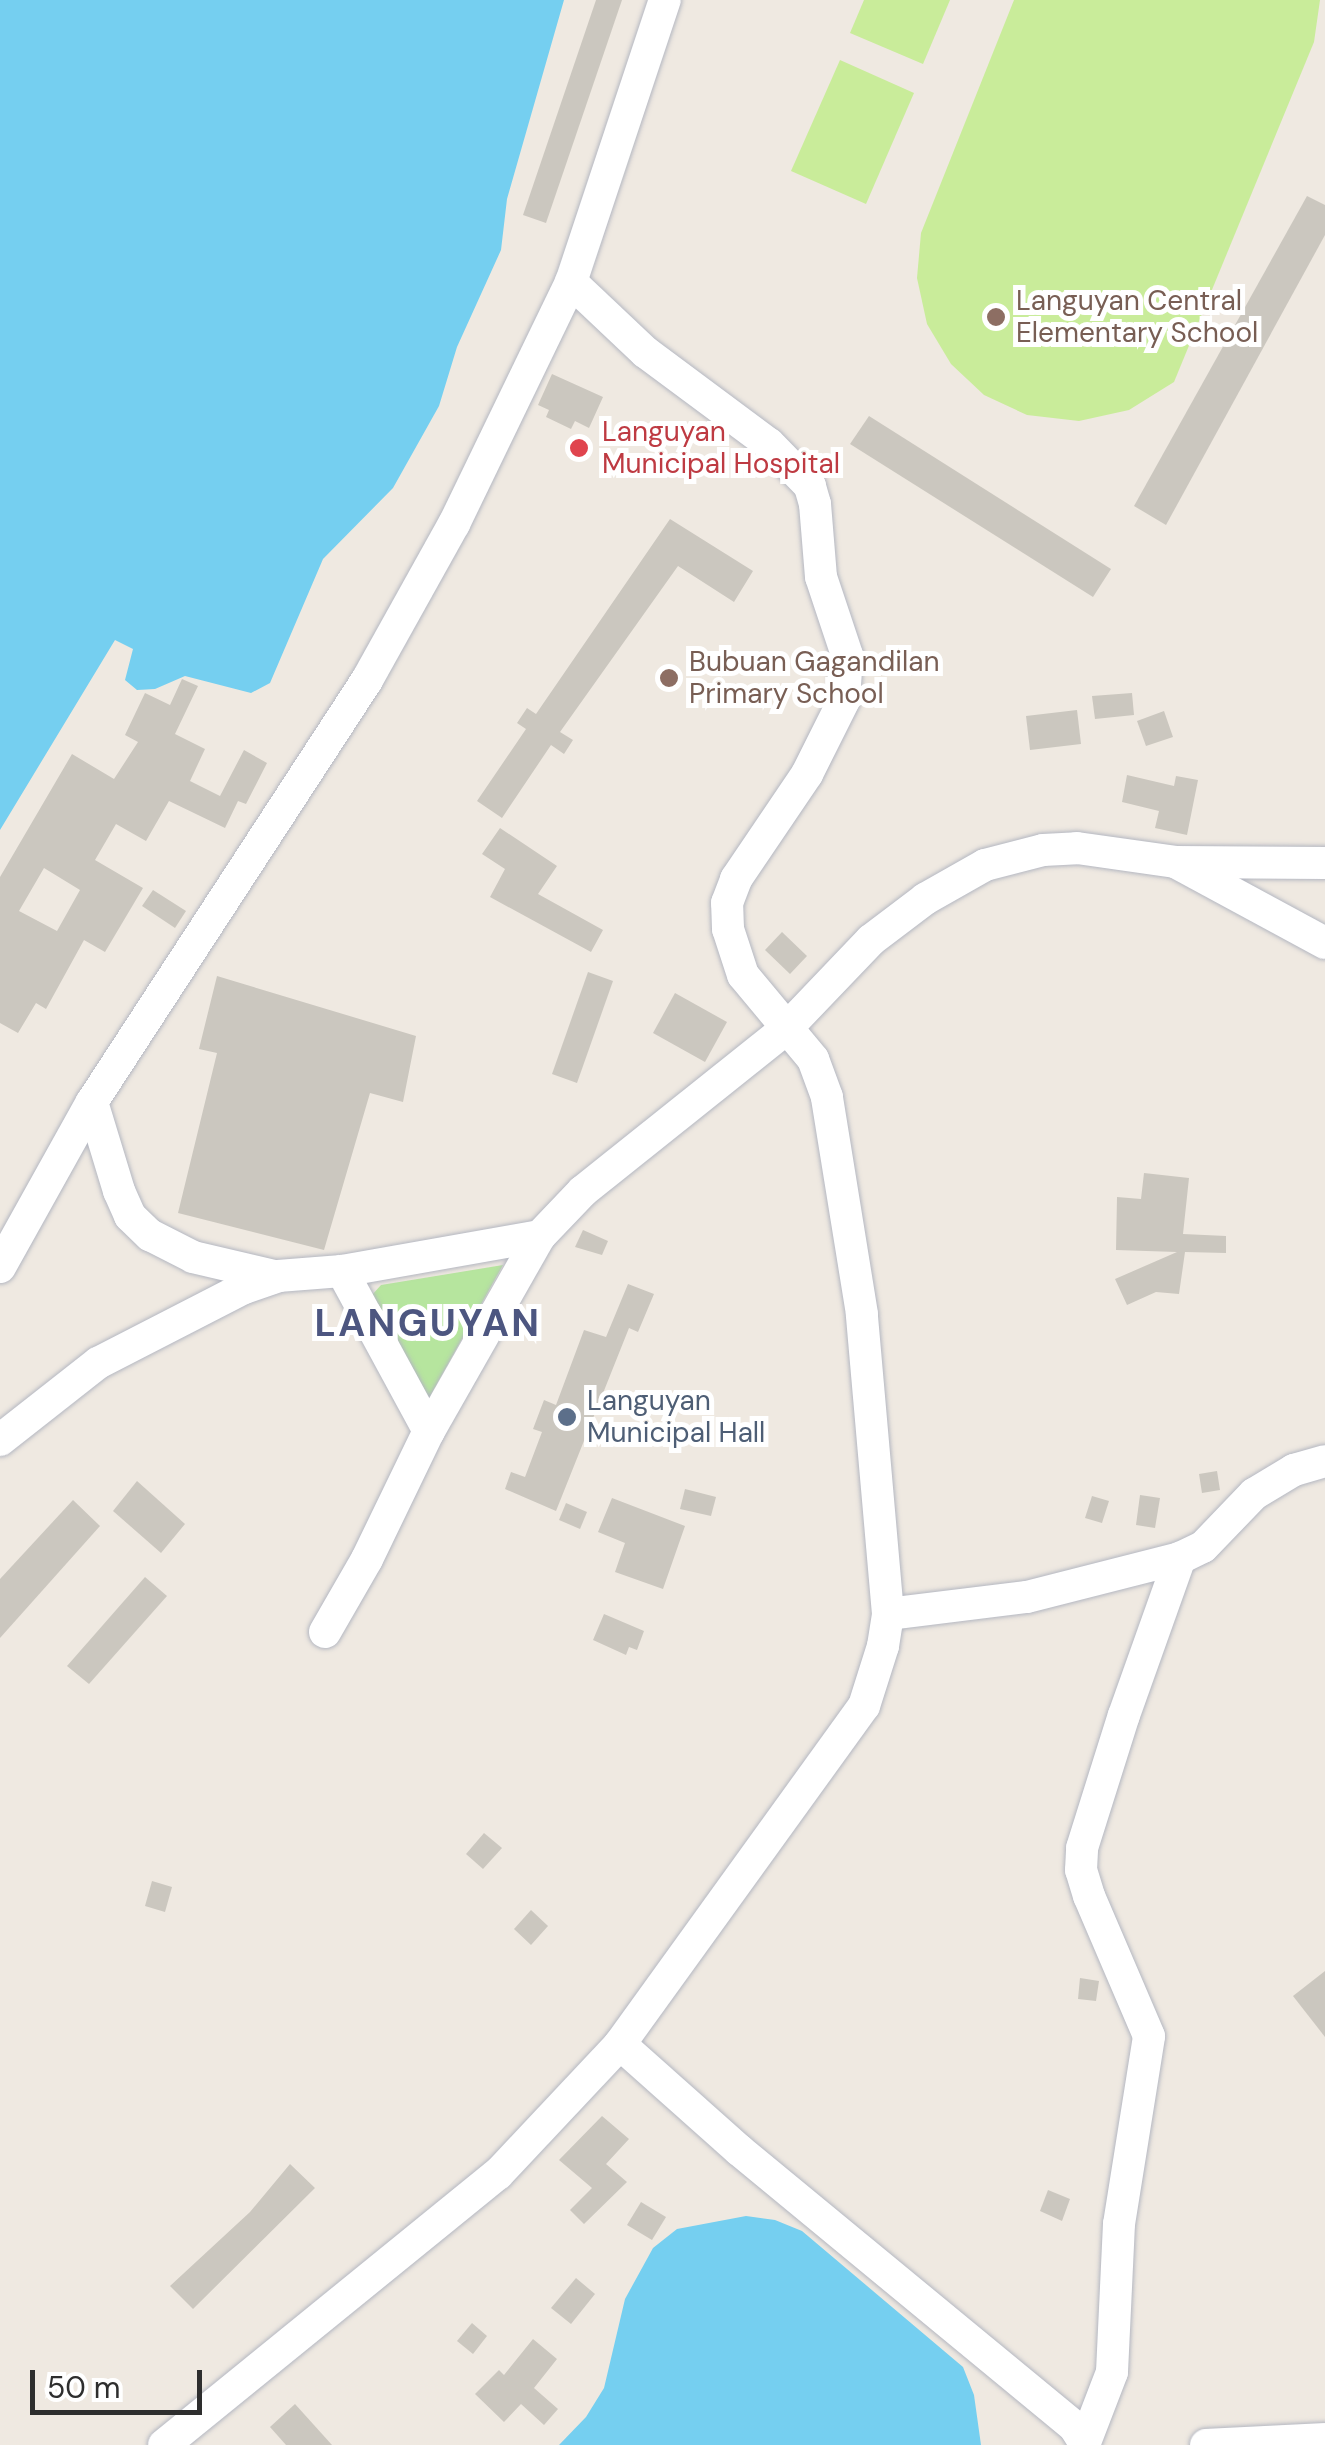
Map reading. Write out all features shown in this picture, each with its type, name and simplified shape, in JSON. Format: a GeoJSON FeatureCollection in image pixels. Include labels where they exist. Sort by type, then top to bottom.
{"type":"FeatureCollection","features":[{"type":"Feature","properties":{"kind":"street"},"geometry":{"type":"LineString","coordinates":[[0,1267],[92,1102],[382,653],[454,524],[571,282],[666,0]]}},
{"type":"Feature","properties":{"kind":"street"},"geometry":{"type":"LineString","coordinates":[[164,2445],[202,2430],[498,2174],[620,2044],[864,1706],[883,1646],[888,1614],[862,1314],[821,1076],[813,1059],[784,1030],[732,952],[727,902],[748,858],[807,774],[844,700],[847,655],[821,577],[819,527],[810,486],[769,444],[656,361],[571,282]]}},
{"type":"Feature","properties":{"kind":"street"},"geometry":{"type":"LineString","coordinates":[[325,1632],[429,1431],[540,1236],[583,1191],[784,1030],[871,940],[925,899],[984,865],[1043,850],[1077,848],[1175,862],[1325,863]]}},
{"type":"Feature","properties":{"kind":"street"},"geometry":{"type":"LineString","coordinates":[[1175,862],[1325,943]]}},
{"type":"Feature","properties":{"kind":"street"},"geometry":{"type":"LineString","coordinates":[[92,1102],[130,1216],[150,1235],[193,1257],[278,1276]]}},
{"type":"Feature","properties":{"kind":"street"},"geometry":{"type":"LineString","coordinates":[[0,1440],[98,1362],[199,1307],[278,1276],[342,1270],[540,1236]]}},
{"type":"Feature","properties":{"kind":"street"},"geometry":{"type":"LineString","coordinates":[[342,1270],[429,1431]]}},
{"type":"Feature","properties":{"kind":"street"},"geometry":{"type":"LineString","coordinates":[[888,1614],[1027,1597],[1180,1558],[1204,1547],[1254,1494],[1294,1470],[1325,1461]]}},
{"type":"Feature","properties":{"kind":"street"},"geometry":{"type":"LineString","coordinates":[[1091,2444],[1112,2372],[1119,2224],[1149,2036],[1089,1896],[1081,1870],[1082,1848],[1124,1714],[1180,1558]]}},
{"type":"Feature","properties":{"kind":"street"},"geometry":{"type":"LineString","coordinates":[[620,2044],[739,2150],[1091,2444]]}},
{"type":"Feature","properties":{"kind":"street"},"geometry":{"type":"LineString","coordinates":[[1206,2445],[1325,2439]]}},
{"type":"Feature","properties":{"kind":"green space"},"geometry":{"type":"Polygon","coordinates":[[[864,0],[950,0],[923,64],[850,33],[864,0]]]}},
{"type":"Feature","properties":{"kind":"green space"},"geometry":{"type":"Polygon","coordinates":[[[1014,0],[1320,0],[1314,42],[1174,382],[1129,410],[1079,421],[1027,415],[984,395],[951,364],[927,324],[917,278],[921,233],[1014,0]]]}},
{"type":"Feature","properties":{"kind":"green space"},"geometry":{"type":"Polygon","coordinates":[[[840,60],[914,93],[866,204],[791,171],[840,60]]]}},
{"type":"Feature","properties":{"kind":"green space"},"geometry":{"type":"Polygon","coordinates":[[[503,1265],[429,1398],[372,1295],[381,1285],[503,1265]]]}},
{"type":"Feature","properties":{"kind":"water"},"geometry":{"type":"Polygon","coordinates":[[[0,0],[564,0],[507,199],[501,250],[457,347],[439,406],[393,488],[323,559],[270,683],[251,693],[185,676],[155,689],[137,690],[125,680],[133,649],[115,640],[0,830],[0,0]]]}},
{"type":"Feature","properties":{"kind":"water"},"geometry":{"type":"Polygon","coordinates":[[[746,2216],[775,2220],[802,2231],[963,2367],[974,2395],[981,2445],[559,2445],[586,2417],[604,2388],[625,2299],[653,2248],[677,2229],[746,2216]]]}},
{"type":"Feature","properties":{"kind":"building"},"geometry":{"type":"Polygon","coordinates":[[[596,0],[622,0],[546,223],[523,215],[596,0]]]}},
{"type":"Feature","properties":{"kind":"building"},"geometry":{"type":"Polygon","coordinates":[[[1307,196],[1325,205],[1325,235],[1166,525],[1134,506],[1307,196]]]}},
{"type":"Feature","properties":{"kind":"building"},"geometry":{"type":"Polygon","coordinates":[[[552,374],[603,397],[589,428],[575,421],[571,429],[546,417],[549,410],[538,405],[552,374]]]}},
{"type":"Feature","properties":{"kind":"building"},"geometry":{"type":"Polygon","coordinates":[[[869,416],[1111,569],[1093,597],[850,444],[869,416]]]}},
{"type":"Feature","properties":{"kind":"building"},"geometry":{"type":"Polygon","coordinates":[[[670,519],[753,571],[734,602],[678,566],[560,732],[573,740],[564,754],[551,745],[502,818],[477,801],[526,729],[517,723],[527,708],[536,714],[670,519]]]}},
{"type":"Feature","properties":{"kind":"building"},"geometry":{"type":"Polygon","coordinates":[[[182,679],[198,686],[175,734],[205,749],[190,781],[220,796],[244,750],[267,763],[246,804],[238,801],[225,828],[169,801],[146,841],[116,824],[95,860],[143,888],[105,952],[84,940],[46,1009],[36,1003],[18,1033],[0,1023],[0,877],[72,754],[114,779],[138,742],[125,735],[145,693],[170,705],[182,679]],[[44,868],[19,911],[57,931],[80,890],[44,868]]]}},
{"type":"Feature","properties":{"kind":"building"},"geometry":{"type":"Polygon","coordinates":[[[1132,693],[1134,715],[1095,719],[1092,696],[1132,693]]]}},
{"type":"Feature","properties":{"kind":"building"},"geometry":{"type":"Polygon","coordinates":[[[1077,710],[1081,744],[1030,750],[1026,716],[1077,710]]]}},
{"type":"Feature","properties":{"kind":"building"},"geometry":{"type":"Polygon","coordinates":[[[1164,711],[1173,737],[1146,746],[1137,721],[1164,711]]]}},
{"type":"Feature","properties":{"kind":"building"},"geometry":{"type":"Polygon","coordinates":[[[1127,775],[1174,786],[1176,776],[1198,780],[1187,835],[1155,828],[1159,811],[1122,802],[1127,775]]]}},
{"type":"Feature","properties":{"kind":"building"},"geometry":{"type":"Polygon","coordinates":[[[500,828],[557,866],[538,894],[603,930],[591,952],[490,897],[505,869],[482,854],[500,828]]]}},
{"type":"Feature","properties":{"kind":"building"},"geometry":{"type":"Polygon","coordinates":[[[153,890],[186,911],[175,928],[142,906],[153,890]]]}},
{"type":"Feature","properties":{"kind":"building"},"geometry":{"type":"Polygon","coordinates":[[[782,932],[807,956],[790,974],[765,950],[782,932]]]}},
{"type":"Feature","properties":{"kind":"building"},"geometry":{"type":"Polygon","coordinates":[[[588,972],[613,981],[577,1083],[552,1074],[588,972]]]}},
{"type":"Feature","properties":{"kind":"building"},"geometry":{"type":"Polygon","coordinates":[[[217,976],[416,1036],[403,1102],[370,1093],[324,1250],[178,1213],[217,1053],[199,1049],[217,976]]]}},
{"type":"Feature","properties":{"kind":"building"},"geometry":{"type":"Polygon","coordinates":[[[675,993],[727,1022],[705,1062],[653,1033],[675,993]]]}},
{"type":"Feature","properties":{"kind":"building"},"geometry":{"type":"Polygon","coordinates":[[[1144,1173],[1189,1178],[1183,1234],[1226,1236],[1226,1253],[1185,1252],[1179,1294],[1156,1292],[1127,1305],[1115,1279],[1177,1252],[1116,1250],[1117,1197],[1141,1199],[1144,1173]]]}},
{"type":"Feature","properties":{"kind":"building"},"geometry":{"type":"Polygon","coordinates":[[[583,1230],[608,1241],[602,1255],[575,1247],[583,1230]]]}},
{"type":"Feature","properties":{"kind":"building"},"geometry":{"type":"Polygon","coordinates":[[[628,1284],[654,1294],[638,1332],[629,1328],[556,1511],[505,1489],[511,1472],[525,1477],[542,1432],[533,1429],[544,1400],[556,1405],[584,1330],[606,1337],[628,1284]]]}},
{"type":"Feature","properties":{"kind":"building"},"geometry":{"type":"Polygon","coordinates":[[[1217,1471],[1220,1490],[1202,1493],[1199,1474],[1217,1471]]]}},
{"type":"Feature","properties":{"kind":"building"},"geometry":{"type":"Polygon","coordinates":[[[137,1481],[185,1524],[161,1553],[113,1511],[137,1481]]]}},
{"type":"Feature","properties":{"kind":"building"},"geometry":{"type":"Polygon","coordinates":[[[685,1489],[716,1497],[711,1516],[680,1509],[685,1489]]]}},
{"type":"Feature","properties":{"kind":"building"},"geometry":{"type":"Polygon","coordinates":[[[1140,1495],[1160,1498],[1155,1528],[1136,1525],[1140,1495]]]}},
{"type":"Feature","properties":{"kind":"building"},"geometry":{"type":"Polygon","coordinates":[[[1092,1496],[1109,1501],[1102,1523],[1085,1518],[1092,1496]]]}},
{"type":"Feature","properties":{"kind":"building"},"geometry":{"type":"Polygon","coordinates":[[[612,1498],[685,1526],[663,1589],[615,1572],[625,1543],[598,1532],[612,1498]]]}},
{"type":"Feature","properties":{"kind":"building"},"geometry":{"type":"Polygon","coordinates":[[[73,1500],[100,1526],[0,1638],[0,1579],[73,1500]]]}},
{"type":"Feature","properties":{"kind":"building"},"geometry":{"type":"Polygon","coordinates":[[[566,1503],[587,1512],[580,1529],[559,1520],[566,1503]]]}},
{"type":"Feature","properties":{"kind":"building"},"geometry":{"type":"Polygon","coordinates":[[[145,1577],[167,1596],[89,1684],[67,1666],[145,1577]]]}},
{"type":"Feature","properties":{"kind":"building"},"geometry":{"type":"Polygon","coordinates":[[[604,1614],[644,1631],[637,1650],[629,1647],[626,1655],[593,1640],[604,1614]]]}},
{"type":"Feature","properties":{"kind":"building"},"geometry":{"type":"Polygon","coordinates":[[[484,1833],[502,1848],[483,1869],[466,1854],[484,1833]]]}},
{"type":"Feature","properties":{"kind":"building"},"geometry":{"type":"Polygon","coordinates":[[[152,1881],[172,1887],[165,1912],[145,1906],[152,1881]]]}},
{"type":"Feature","properties":{"kind":"building"},"geometry":{"type":"Polygon","coordinates":[[[531,1910],[548,1926],[531,1945],[514,1929],[531,1910]]]}},
{"type":"Feature","properties":{"kind":"building"},"geometry":{"type":"Polygon","coordinates":[[[1325,1971],[1325,2037],[1293,1996],[1325,1971]]]}},
{"type":"Feature","properties":{"kind":"building"},"geometry":{"type":"Polygon","coordinates":[[[1080,1978],[1099,1981],[1096,2001],[1078,1999],[1080,1978]]]}},
{"type":"Feature","properties":{"kind":"building"},"geometry":{"type":"Polygon","coordinates":[[[602,2116],[629,2139],[606,2164],[627,2182],[584,2224],[570,2210],[592,2188],[559,2160],[602,2116]]]}},
{"type":"Feature","properties":{"kind":"building"},"geometry":{"type":"Polygon","coordinates":[[[290,2164],[315,2188],[193,2309],[170,2286],[250,2212],[290,2164]]]}},
{"type":"Feature","properties":{"kind":"building"},"geometry":{"type":"Polygon","coordinates":[[[1048,2190],[1070,2199],[1062,2221],[1040,2211],[1048,2190]]]}},
{"type":"Feature","properties":{"kind":"building"},"geometry":{"type":"Polygon","coordinates":[[[641,2202],[666,2217],[652,2240],[627,2225],[641,2202]]]}},
{"type":"Feature","properties":{"kind":"building"},"geometry":{"type":"Polygon","coordinates":[[[576,2278],[595,2294],[571,2324],[551,2308],[576,2278]]]}},
{"type":"Feature","properties":{"kind":"building"},"geometry":{"type":"Polygon","coordinates":[[[472,2323],[487,2336],[473,2354],[457,2341],[472,2323]]]}},
{"type":"Feature","properties":{"kind":"building"},"geometry":{"type":"Polygon","coordinates":[[[533,2339],[557,2359],[534,2388],[558,2409],[544,2425],[521,2404],[504,2422],[475,2394],[499,2370],[504,2375],[533,2339]]]}},
{"type":"Feature","properties":{"kind":"building"},"geometry":{"type":"Polygon","coordinates":[[[295,2404],[332,2445],[286,2445],[270,2427],[295,2404]]]}},
{"type":"Feature","properties":{"kind":"place","name":"Languyan Central Elementary School"},"geometry":{"type":"Point","coordinates":[996,317]}},
{"type":"Feature","properties":{"kind":"place","name":"Languyan Municipal Hospital"},"geometry":{"type":"Point","coordinates":[579,448]}},
{"type":"Feature","properties":{"kind":"place","name":"Bubuan Gagandilan Primary School"},"geometry":{"type":"Point","coordinates":[669,678]}},
{"type":"Feature","properties":{"kind":"place","name":"Languyan Municipal Hall"},"geometry":{"type":"Point","coordinates":[567,1417]}},
{"type":"Feature","properties":{"kind":"district","name":"LANGUYAN"},"geometry":{"type":"Point","coordinates":[428,1324]}}]}
